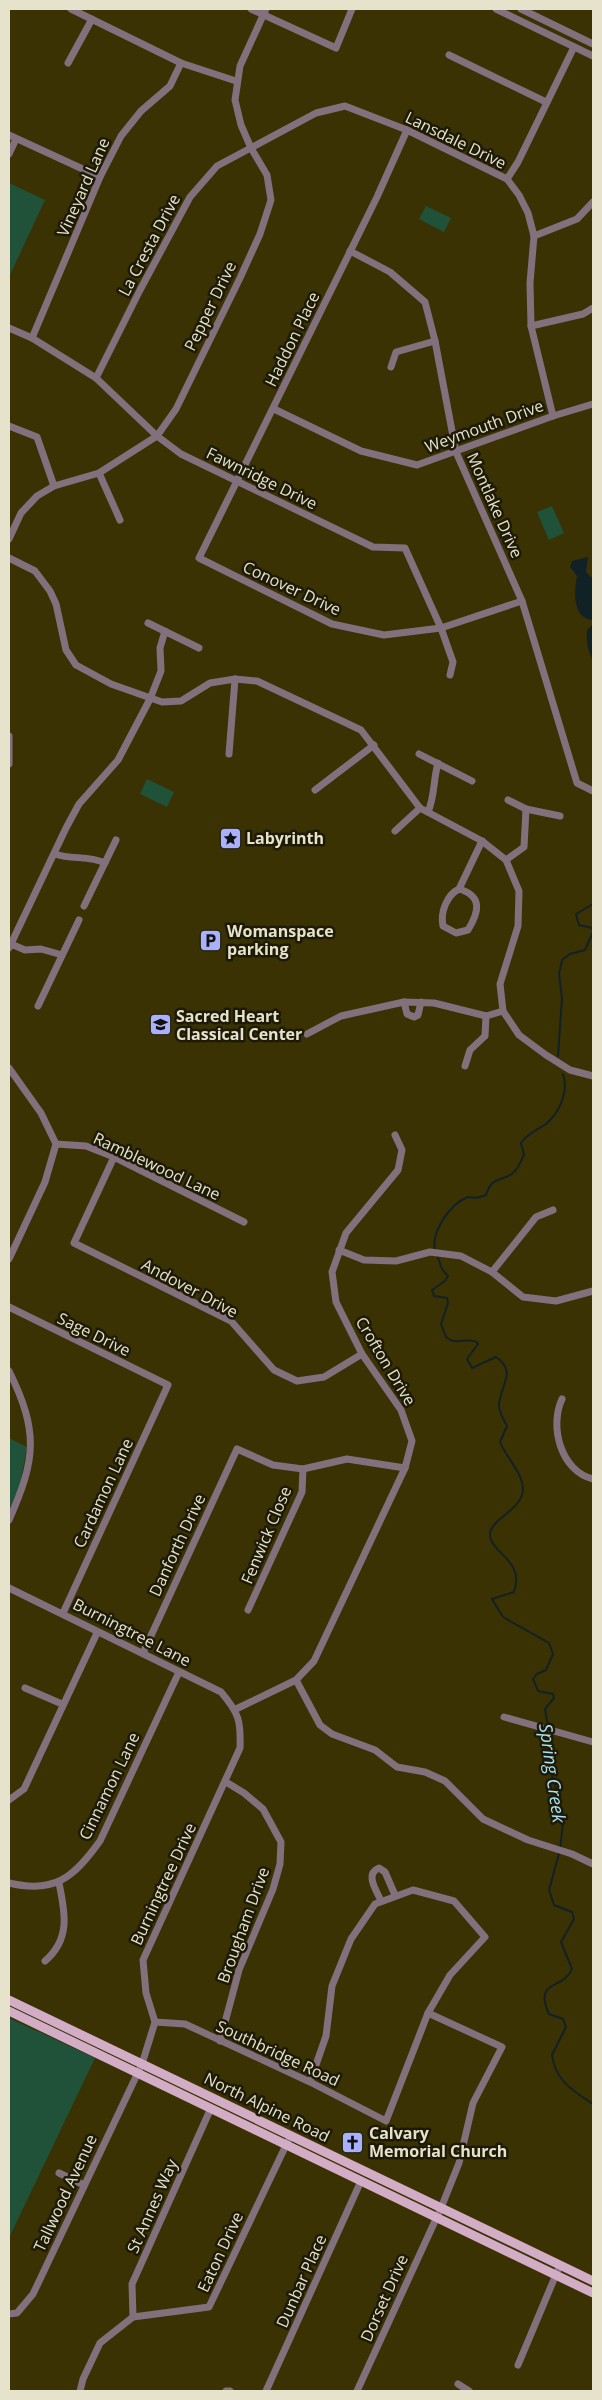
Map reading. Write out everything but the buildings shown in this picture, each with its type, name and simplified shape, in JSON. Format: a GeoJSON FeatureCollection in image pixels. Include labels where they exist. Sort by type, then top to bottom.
{"type":"FeatureCollection","features":[{"type":"Feature","properties":{"kind":"main road","name":"North Alpine Road"},"geometry":{"type":"LineString","coordinates":[[9,2000],[593,2281]]}},
{"type":"Feature","properties":{"kind":"main road","name":"North Alpine Road"},"geometry":{"type":"LineString","coordinates":[[9,2011],[593,2293]]}},
{"type":"Feature","properties":{"kind":"street"},"geometry":{"type":"LineString","coordinates":[[71,9],[182,63],[236,81]]}},
{"type":"Feature","properties":{"kind":"street"},"geometry":{"type":"LineString","coordinates":[[252,9],[264,12],[336,48],[352,9]]}},
{"type":"Feature","properties":{"kind":"street"},"geometry":{"type":"LineString","coordinates":[[496,9],[593,56]]}},
{"type":"Feature","properties":{"kind":"street"},"geometry":{"type":"LineString","coordinates":[[521,9],[593,44]]}},
{"type":"Feature","properties":{"kind":"street","name":"Pepper Drive"},"geometry":{"type":"LineString","coordinates":[[9,539],[20,513],[37,496],[54,486],[99,473],[158,436],[176,409],[240,278],[263,225],[271,200],[267,175],[251,148],[237,112],[235,100],[236,81],[240,66],[264,12]]}},
{"type":"Feature","properties":{"kind":"street"},"geometry":{"type":"LineString","coordinates":[[68,63],[92,19]]}},
{"type":"Feature","properties":{"kind":"street"},"geometry":{"type":"LineString","coordinates":[[507,179],[518,162],[574,47]]}},
{"type":"Feature","properties":{"kind":"street"},"geometry":{"type":"LineString","coordinates":[[449,54],[546,102]]}},
{"type":"Feature","properties":{"kind":"street","name":"Vineyard Lane"},"geometry":{"type":"LineString","coordinates":[[32,338],[100,177],[121,136],[141,111],[170,86],[182,63]]}},
{"type":"Feature","properties":{"kind":"street","name":"Lansdale Drive"},"geometry":{"type":"LineString","coordinates":[[251,148],[316,113],[345,106],[407,130],[507,179],[528,213],[534,236],[530,283],[531,326],[553,416]]}},
{"type":"Feature","properties":{"kind":"street","name":"Haddon Place"},"geometry":{"type":"LineString","coordinates":[[199,558],[236,481],[274,409],[407,130]]}},
{"type":"Feature","properties":{"kind":"street"},"geometry":{"type":"LineString","coordinates":[[9,154],[12,137],[100,177]]}},
{"type":"Feature","properties":{"kind":"street","name":"La Cresta Drive"},"geometry":{"type":"LineString","coordinates":[[96,378],[140,290],[190,197],[217,166],[251,148]]}},
{"type":"Feature","properties":{"kind":"street"},"geometry":{"type":"LineString","coordinates":[[534,236],[577,219],[593,202]]}},
{"type":"Feature","properties":{"kind":"street","name":"Montlake Drive"},"geometry":{"type":"LineString","coordinates":[[350,251],[390,272],[425,302],[435,341],[456,452],[522,601],[577,783],[593,791]]}},
{"type":"Feature","properties":{"kind":"street"},"geometry":{"type":"LineString","coordinates":[[531,326],[583,314],[593,308]]}},
{"type":"Feature","properties":{"kind":"street","name":"Fawnridge Drive"},"geometry":{"type":"LineString","coordinates":[[9,328],[32,338],[96,378],[158,436],[181,454],[373,547],[405,548],[441,628],[453,662],[450,675]]}},
{"type":"Feature","properties":{"kind":"street"},"geometry":{"type":"LineString","coordinates":[[391,367],[396,352],[435,341]]}},
{"type":"Feature","properties":{"kind":"street","name":"Weymouth Drive"},"geometry":{"type":"LineString","coordinates":[[274,409],[361,451],[417,465],[553,416],[593,404]]}},
{"type":"Feature","properties":{"kind":"street"},"geometry":{"type":"LineString","coordinates":[[9,426],[37,437],[54,486]]}},
{"type":"Feature","properties":{"kind":"street"},"geometry":{"type":"LineString","coordinates":[[99,473],[120,520]]}},
{"type":"Feature","properties":{"kind":"street"},"geometry":{"type":"LineString","coordinates":[[9,558],[35,571],[50,591],[56,604],[66,650],[76,665],[111,684],[162,702],[181,701],[210,683],[235,680],[257,681],[361,730],[420,808],[482,840],[506,860],[519,891],[519,908],[518,926],[500,984],[503,1011],[519,1035],[546,1055],[570,1070],[593,1076]]}},
{"type":"Feature","properties":{"kind":"street","name":"Conover Drive"},"geometry":{"type":"LineString","coordinates":[[199,558],[332,624],[384,635],[441,628],[522,601]]}},
{"type":"Feature","properties":{"kind":"street"},"geometry":{"type":"LineString","coordinates":[[148,623],[200,648]]}},
{"type":"Feature","properties":{"kind":"street"},"geometry":{"type":"LineString","coordinates":[[62,955],[41,949],[25,950],[10,946],[79,804],[118,760],[150,699],[161,671],[160,648],[165,631]]}},
{"type":"Feature","properties":{"kind":"street"},"geometry":{"type":"LineString","coordinates":[[229,754],[235,680]]}},
{"type":"Feature","properties":{"kind":"street"},"geometry":{"type":"LineString","coordinates":[[9,736],[9,764]]}},
{"type":"Feature","properties":{"kind":"street"},"geometry":{"type":"LineString","coordinates":[[315,790],[374,745]]}},
{"type":"Feature","properties":{"kind":"street"},"geometry":{"type":"LineString","coordinates":[[419,754],[472,781]]}},
{"type":"Feature","properties":{"kind":"street"},"geometry":{"type":"LineString","coordinates":[[428,812],[434,797],[434,779],[438,763]]}},
{"type":"Feature","properties":{"kind":"street"},"geometry":{"type":"LineString","coordinates":[[508,800],[526,810],[560,816]]}},
{"type":"Feature","properties":{"kind":"street"},"geometry":{"type":"LineString","coordinates":[[395,831],[420,808]]}},
{"type":"Feature","properties":{"kind":"street"},"geometry":{"type":"LineString","coordinates":[[506,860],[524,847],[526,810]]}},
{"type":"Feature","properties":{"kind":"street"},"geometry":{"type":"LineString","coordinates":[[84,906],[116,840]]}},
{"type":"Feature","properties":{"kind":"street"},"geometry":{"type":"LineString","coordinates":[[459,889],[465,890],[474,898],[477,910],[468,930],[456,933],[443,926],[442,912],[449,897],[459,889],[482,840]]}},
{"type":"Feature","properties":{"kind":"street"},"geometry":{"type":"LineString","coordinates":[[55,854],[68,859],[93,858],[105,863]]}},
{"type":"Feature","properties":{"kind":"street"},"geometry":{"type":"LineString","coordinates":[[38,1006],[78,920]]}},
{"type":"Feature","properties":{"kind":"street"},"geometry":{"type":"LineString","coordinates":[[307,1034],[341,1016],[404,1002],[434,1003],[486,1016],[503,1011]]}},
{"type":"Feature","properties":{"kind":"street"},"geometry":{"type":"LineString","coordinates":[[404,1002],[407,1014],[414,1017],[418,1014],[421,1002]]}},
{"type":"Feature","properties":{"kind":"street"},"geometry":{"type":"LineString","coordinates":[[465,1066],[470,1050],[485,1036],[486,1016]]}},
{"type":"Feature","properties":{"kind":"street"},"geometry":{"type":"LineString","coordinates":[[9,1068],[41,1112],[56,1144],[45,1182],[9,1259]]}},
{"type":"Feature","properties":{"kind":"street","name":"Crofton Drive"},"geometry":{"type":"LineString","coordinates":[[236,1710],[296,1680],[314,1661],[405,1468],[412,1441],[401,1410],[362,1354],[336,1302],[332,1272],[346,1233],[398,1170],[402,1150],[395,1135]]}},
{"type":"Feature","properties":{"kind":"street","name":"Ramblewood Lane"},"geometry":{"type":"LineString","coordinates":[[56,1144],[86,1146],[114,1157],[244,1222]]}},
{"type":"Feature","properties":{"kind":"street","name":"Andover Drive"},"geometry":{"type":"LineString","coordinates":[[114,1157],[74,1243],[231,1321],[274,1370],[298,1381],[324,1377],[362,1354]]}},
{"type":"Feature","properties":{"kind":"street"},"geometry":{"type":"LineString","coordinates":[[492,1272],[536,1217],[554,1210]]}},
{"type":"Feature","properties":{"kind":"street"},"geometry":{"type":"LineString","coordinates":[[339,1250],[364,1260],[396,1261],[436,1253],[461,1256],[492,1272],[523,1297],[556,1301],[593,1290]]}},
{"type":"Feature","properties":{"kind":"street","name":"Sage Drive"},"geometry":{"type":"LineString","coordinates":[[9,1307],[168,1385]]}},
{"type":"Feature","properties":{"kind":"street"},"geometry":{"type":"LineString","coordinates":[[9,1371],[19,1392],[30,1432],[31,1454],[27,1477],[9,1520]]}},
{"type":"Feature","properties":{"kind":"street","name":"Cardamon Lane"},"geometry":{"type":"LineString","coordinates":[[63,1613],[168,1385]]}},
{"type":"Feature","properties":{"kind":"street"},"geometry":{"type":"LineString","coordinates":[[562,1399],[557,1409],[560,1446],[567,1462],[577,1472],[593,1479]]}},
{"type":"Feature","properties":{"kind":"street","name":"Danforth Drive"},"geometry":{"type":"LineString","coordinates":[[142,1653],[237,1448],[273,1464],[303,1469]]}},
{"type":"Feature","properties":{"kind":"street"},"geometry":{"type":"LineString","coordinates":[[303,1469],[347,1459],[405,1468]]}},
{"type":"Feature","properties":{"kind":"street","name":"Fenwick Close"},"geometry":{"type":"LineString","coordinates":[[248,1610],[302,1492],[303,1469]]}},
{"type":"Feature","properties":{"kind":"street","name":"Burningtree Lane"},"geometry":{"type":"LineString","coordinates":[[9,1588],[63,1613],[97,1633],[221,1692],[236,1710]]}},
{"type":"Feature","properties":{"kind":"street"},"geometry":{"type":"LineString","coordinates":[[9,1800],[24,1789],[62,1704],[97,1633]]}},
{"type":"Feature","properties":{"kind":"street","name":"Cinnamon Lane"},"geometry":{"type":"LineString","coordinates":[[59,1883],[83,1865],[100,1842],[179,1672]]}},
{"type":"Feature","properties":{"kind":"street"},"geometry":{"type":"LineString","coordinates":[[296,1680],[320,1724],[332,1734],[375,1750],[397,1767],[425,1772],[445,1781],[482,1819],[528,1840],[572,1854],[593,1864]]}},
{"type":"Feature","properties":{"kind":"street"},"geometry":{"type":"LineString","coordinates":[[25,1688],[62,1704]]}},
{"type":"Feature","properties":{"kind":"street","name":"Burningtree Drive"},"geometry":{"type":"LineString","coordinates":[[156,2022],[146,1993],[143,1960],[240,1748],[241,1726],[236,1710]]}},
{"type":"Feature","properties":{"kind":"street"},"geometry":{"type":"LineString","coordinates":[[504,1717],[593,1742]]}},
{"type":"Feature","properties":{"kind":"street","name":"Brougham Drive"},"geometry":{"type":"LineString","coordinates":[[220,2041],[239,1970],[273,1888],[280,1864],[281,1842],[263,1808],[226,1782]]}},
{"type":"Feature","properties":{"kind":"street"},"geometry":{"type":"LineString","coordinates":[[378,1902],[372,1881],[372,1874],[376,1869],[379,1868],[385,1872],[395,1895]]}},
{"type":"Feature","properties":{"kind":"street"},"geometry":{"type":"LineString","coordinates":[[9,1883],[23,1886],[59,1883],[66,1917],[62,1937],[53,1954],[45,1961]]}},
{"type":"Feature","properties":{"kind":"street"},"geometry":{"type":"LineString","coordinates":[[310,2082],[326,2036],[332,1986],[351,1938],[378,1902],[413,1890],[454,1901],[485,1937],[450,1975],[428,2013]]}},
{"type":"Feature","properties":{"kind":"street","name":"Southbridge Road"},"geometry":{"type":"LineString","coordinates":[[156,2022],[185,2024],[310,2082],[386,2121],[428,2013]]}},
{"type":"Feature","properties":{"kind":"street","name":"Dorset Drive"},"geometry":{"type":"LineString","coordinates":[[357,2391],[441,2208],[459,2163],[473,2103],[502,2047],[428,2013]]}},
{"type":"Feature","properties":{"kind":"street"},"geometry":{"type":"LineString","coordinates":[[137,2073],[142,2064],[156,2022]]}},
{"type":"Feature","properties":{"kind":"street","name":"Tallwood Avenue"},"geometry":{"type":"LineString","coordinates":[[9,2314],[17,2313],[33,2294],[137,2073]]}},
{"type":"Feature","properties":{"kind":"street","name":"St Annes Way"},"geometry":{"type":"LineString","coordinates":[[133,2318],[132,2284],[211,2108]]}},
{"type":"Feature","properties":{"kind":"street","name":"Eaton Drive"},"geometry":{"type":"LineString","coordinates":[[80,2391],[82,2379],[100,2343],[133,2318],[209,2307],[291,2136]]}},
{"type":"Feature","properties":{"kind":"street"},"geometry":{"type":"LineString","coordinates":[[59,2173],[84,2185]]}},
{"type":"Feature","properties":{"kind":"street","name":"Dunbar Place"},"geometry":{"type":"LineString","coordinates":[[266,2391],[361,2181]]}},
{"type":"Feature","properties":{"kind":"street"},"geometry":{"type":"LineString","coordinates":[[518,2365],[560,2265]]}},
{"type":"Feature","properties":{"kind":"street"},"geometry":{"type":"LineString","coordinates":[[458,2384],[469,2391]]}},
{"type":"Feature","properties":{"kind":"green space"},"geometry":{"type":"Polygon","coordinates":[[[9,183],[45,200],[9,277],[9,183]]]}},
{"type":"Feature","properties":{"kind":"green space"},"geometry":{"type":"Polygon","coordinates":[[[426,206],[451,218],[444,232],[419,219],[426,206]]]}},
{"type":"Feature","properties":{"kind":"green space"},"geometry":{"type":"Polygon","coordinates":[[[552,506],[564,533],[549,540],[537,512],[552,506]]]}},
{"type":"Feature","properties":{"kind":"green space"},"geometry":{"type":"Polygon","coordinates":[[[147,779],[174,792],[167,807],[140,794],[147,779]]]}},
{"type":"Feature","properties":{"kind":"green space"},"geometry":{"type":"Polygon","coordinates":[[[9,1438],[27,1447],[20,1485],[9,1511],[9,1438]]]}},
{"type":"Feature","properties":{"kind":"green space"},"geometry":{"type":"Polygon","coordinates":[[[9,2018],[95,2058],[9,2238],[9,2018]]]}},
{"type":"Feature","properties":{"kind":"shaded area"},"geometry":{"type":"Polygon","coordinates":[[[588,557],[586,572],[593,579],[593,620],[581,615],[578,609],[575,596],[577,576],[570,567],[572,561],[588,557]]]}},
{"type":"Feature","properties":{"kind":"shaded area"},"geometry":{"type":"Polygon","coordinates":[[[593,624],[593,661],[587,642],[587,630],[593,624]]]}},
{"type":"Feature","properties":{"kind":"waterway","name":"Spring Creek"},"geometry":{"type":"LineString","coordinates":[[593,904],[576,914],[579,925],[592,928],[593,931]]}},
{"type":"Feature","properties":{"kind":"waterway","name":"Spring Creek"},"geometry":{"type":"LineString","coordinates":[[558,1056],[562,998],[559,974],[562,960],[570,954],[585,950],[593,932]]}},
{"type":"Feature","properties":{"kind":"waterway","name":"Spring Creek"},"geometry":{"type":"LineString","coordinates":[[435,1251],[436,1235],[443,1219],[449,1212],[468,1197],[476,1198],[486,1195],[494,1182],[508,1176],[516,1169],[524,1155],[521,1143],[529,1134],[551,1119],[562,1101],[565,1087],[563,1074]]}},
{"type":"Feature","properties":{"kind":"waterway","name":"Spring Creek"},"geometry":{"type":"LineString","coordinates":[[437,1255],[442,1269],[448,1276],[445,1281],[432,1290],[434,1296],[447,1298],[448,1303],[441,1324],[446,1337],[454,1341],[469,1340],[477,1342],[478,1344],[467,1359],[472,1368],[496,1357],[506,1368],[506,1379],[499,1407],[507,1426],[500,1442],[519,1475],[523,1488],[519,1501],[498,1520],[491,1530],[492,1542],[512,1565],[516,1581],[514,1592],[492,1599],[503,1617],[549,1643],[553,1654],[546,1670],[537,1674],[533,1679],[538,1691],[553,1694],[554,1698],[545,1709],[548,1727]]}},
{"type":"Feature","properties":{"kind":"waterway","name":"Spring Creek"},"geometry":{"type":"LineString","coordinates":[[549,1732],[549,1766],[561,1806],[563,1823],[560,1850],[549,1890],[554,1905],[572,1912],[574,1919],[561,1942],[572,1969],[568,1976],[547,1990],[545,2003],[549,2014],[563,2019],[566,2027],[552,2055],[557,2071],[566,2084],[593,2104]]}},
{"type":"Feature","properties":{"kind":"place","name":"Labyrinth"},"geometry":{"type":"Point","coordinates":[230,838]}},
{"type":"Feature","properties":{"kind":"place","name":"Womanspace parking"},"geometry":{"type":"Point","coordinates":[211,940]}},
{"type":"Feature","properties":{"kind":"place","name":"Sacred Heart Classical Center"},"geometry":{"type":"Point","coordinates":[160,1025]}},
{"type":"Feature","properties":{"kind":"place","name":"Calvary Memorial Church"},"geometry":{"type":"Point","coordinates":[353,2142]}}]}
